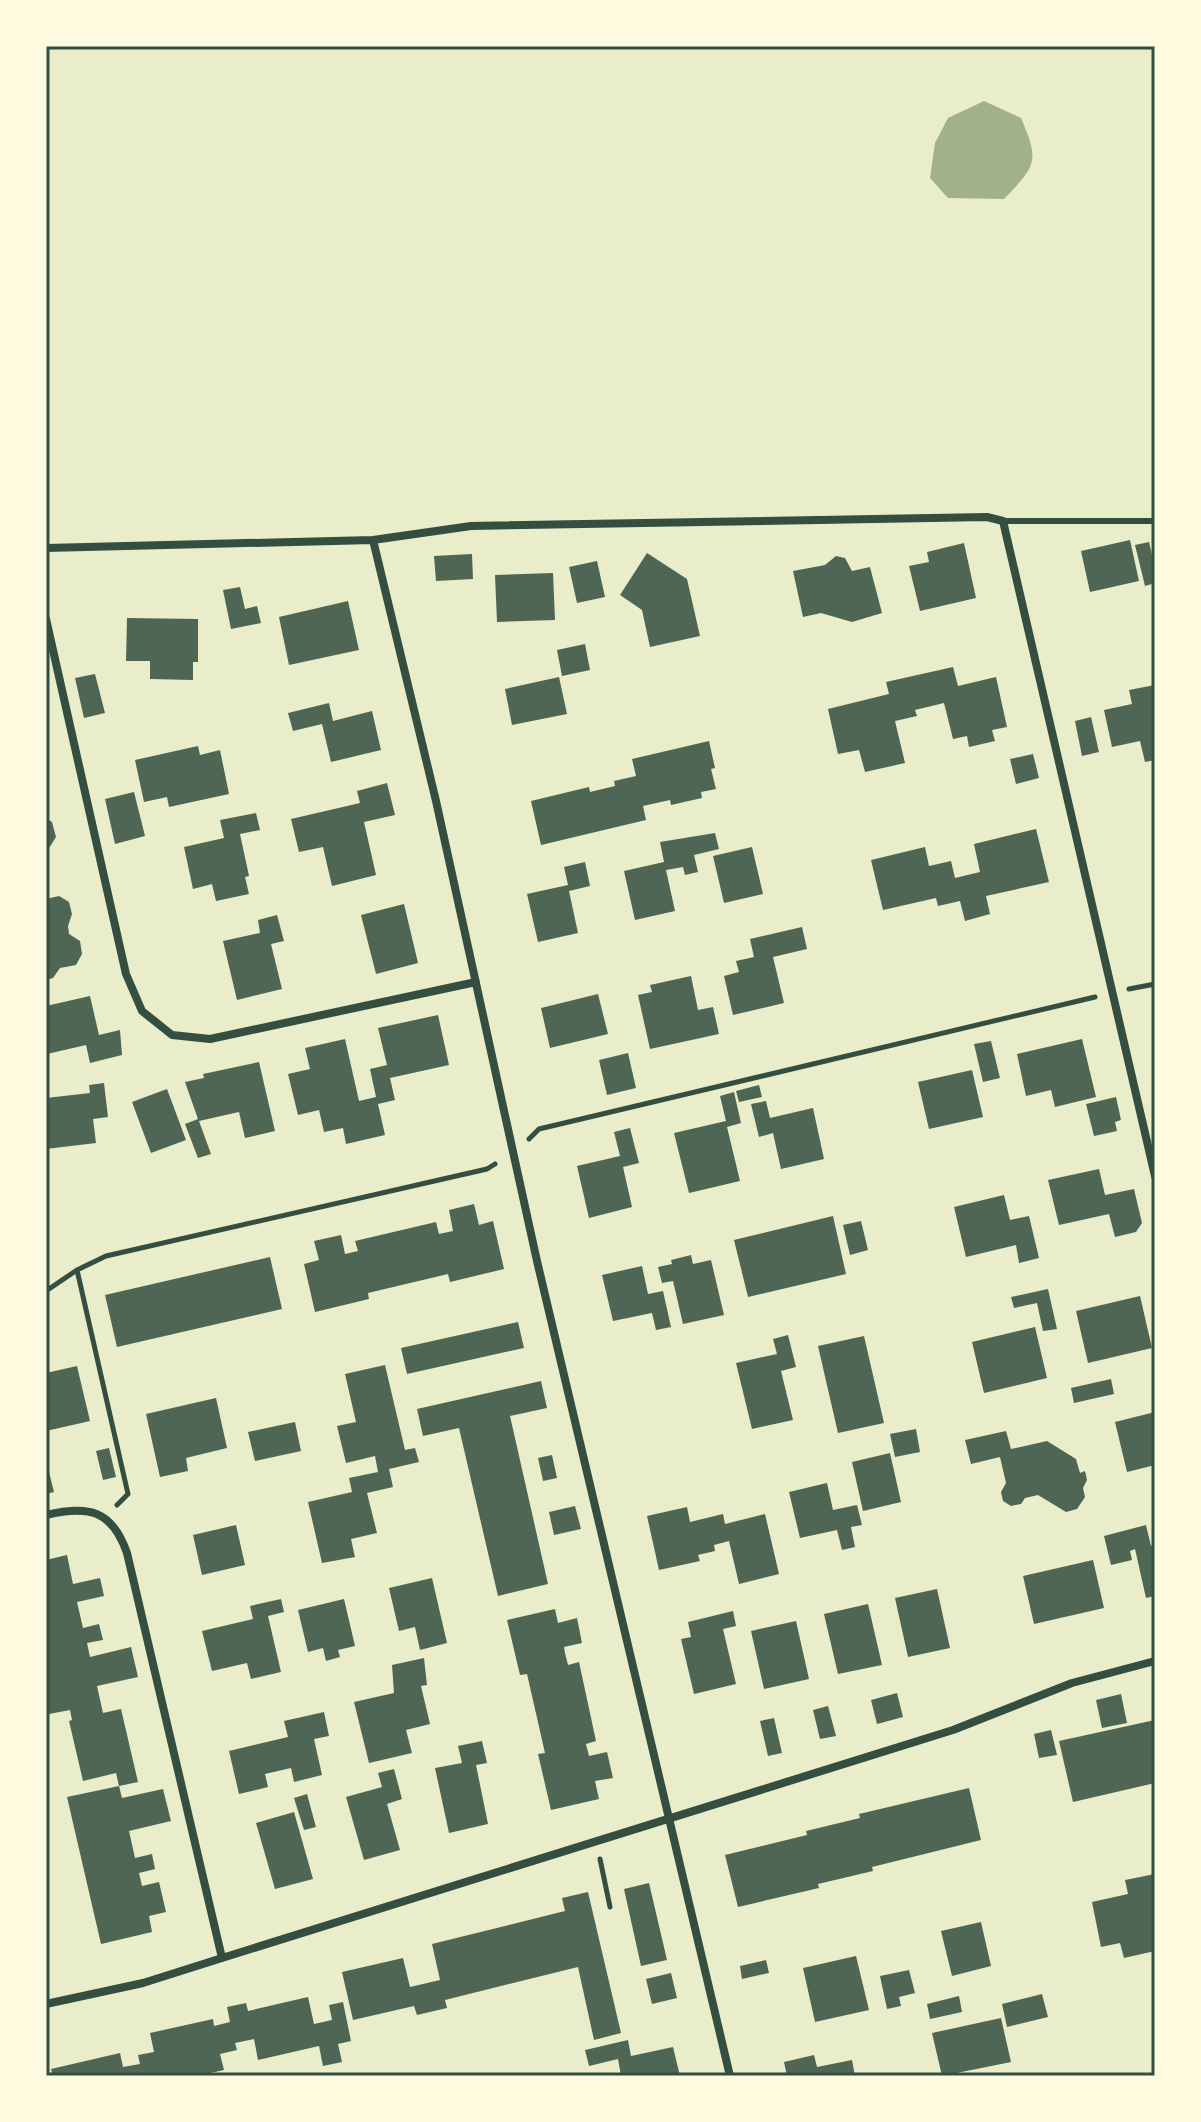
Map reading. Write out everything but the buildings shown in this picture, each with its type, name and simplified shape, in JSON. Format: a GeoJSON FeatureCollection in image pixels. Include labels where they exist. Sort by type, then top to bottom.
{"type":"FeatureCollection","features":[{"type":"Feature","properties":{"kind":"street"},"geometry":{"type":"LineString","coordinates":[[46,548],[373,540],[471,526],[987,517],[1003,521],[1155,1176]]}},
{"type":"Feature","properties":{"kind":"street"},"geometry":{"type":"LineString","coordinates":[[373,540],[476,982],[537,1261],[730,2076]]}},
{"type":"Feature","properties":{"kind":"street"},"geometry":{"type":"LineString","coordinates":[[46,619],[126,974],[142,1011],[172,1035],[210,1039],[476,982]]}},
{"type":"Feature","properties":{"kind":"street"},"geometry":{"type":"LineString","coordinates":[[46,1515],[85,1510],[104,1517],[119,1531],[127,1553],[222,1958]]}},
{"type":"Feature","properties":{"kind":"street"},"geometry":{"type":"LineString","coordinates":[[46,2004],[143,1983],[953,1730],[1072,1683],[1155,1661]]}},
{"type":"Feature","properties":{"kind":"lane"},"geometry":{"type":"LineString","coordinates":[[1003,521],[1155,521]]}},
{"type":"Feature","properties":{"kind":"path"},"geometry":{"type":"LineString","coordinates":[[46,1291],[77,1270],[106,1256],[487,1169],[514,1153],[539,1129],[1113,993]]}},
{"type":"Feature","properties":{"kind":"path"},"geometry":{"type":"LineString","coordinates":[[77,1270],[128,1494],[104,1517]]}},
{"type":"Feature","properties":{"kind":"path"},"geometry":{"type":"LineString","coordinates":[[596,1842],[610,1907]]}},
{"type":"Feature","properties":{"kind":"shaded area"},"geometry":{"type":"Polygon","coordinates":[[[984,101],[1021,118],[1031,144],[1032,162],[1023,178],[1004,199],[948,198],[930,178],[935,143],[948,118],[984,101]]]}}]}
